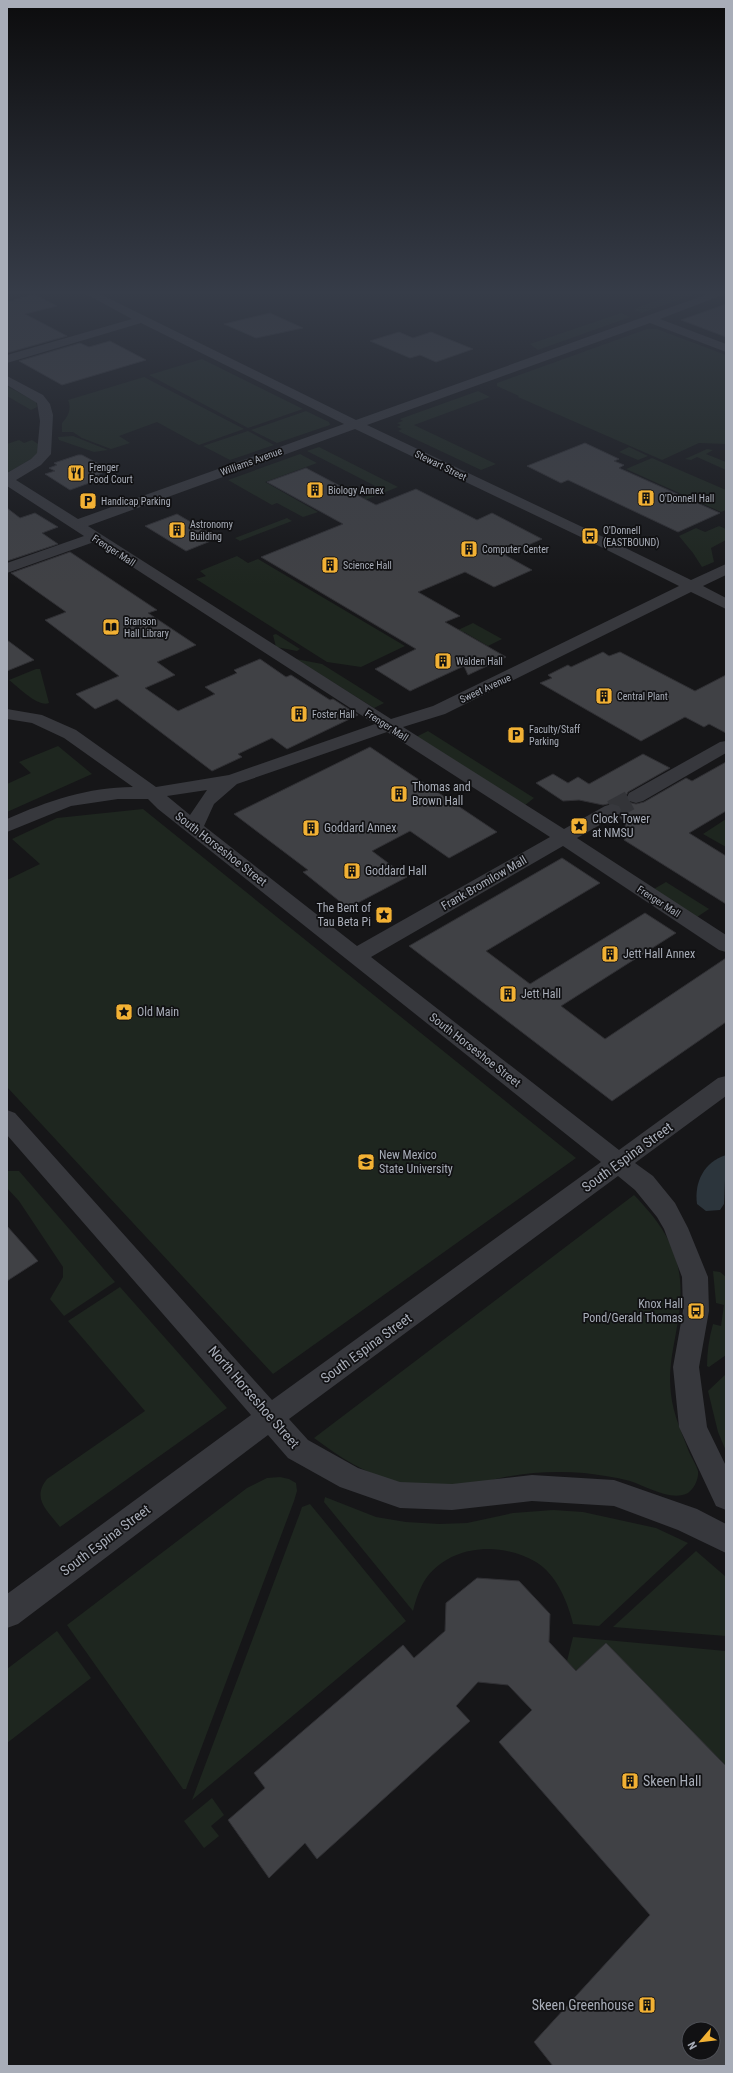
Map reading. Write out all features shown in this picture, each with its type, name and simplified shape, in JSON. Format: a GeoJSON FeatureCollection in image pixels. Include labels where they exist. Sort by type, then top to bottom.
{"type":"FeatureCollection","features":[{"type":"Feature","properties":{"kind":"street"},"geometry":{"type":"LineString","coordinates":[[7,480],[36,462],[44,454],[46,412],[44,403],[39,398],[26,391]]}},
{"type":"Feature","properties":{"kind":"street","name":"Stewart Street"},"geometry":{"type":"LineString","coordinates":[[287,391],[583,533],[726,604]]}},
{"type":"Feature","properties":{"kind":"street","name":"Williams Avenue"},"geometry":{"type":"LineString","coordinates":[[76,525],[449,391]]}},
{"type":"Feature","properties":{"kind":"street","name":"Frenger Mall"},"geometry":{"type":"LineString","coordinates":[[7,480],[563,838],[726,945]]}},
{"type":"Feature","properties":{"kind":"street"},"geometry":{"type":"LineString","coordinates":[[7,568],[94,537]]}},
{"type":"Feature","properties":{"kind":"street","name":"Sweet Avenue"},"geometry":{"type":"LineString","coordinates":[[7,826],[52,806],[69,801],[118,793],[153,793],[232,780],[289,762],[387,726],[439,710],[726,569]]}},
{"type":"Feature","properties":{"kind":"street","name":"South Horseshoe Street"},"geometry":{"type":"LineString","coordinates":[[7,714],[36,719],[57,727],[80,740],[153,793],[356,956],[644,1183],[666,1210],[676,1228],[695,1277],[696,1311],[686,1366],[693,1427],[726,1497]]}},
{"type":"Feature","properties":{"kind":"street"},"geometry":{"type":"LineString","coordinates":[[636,797],[726,746]]}},
{"type":"Feature","properties":{"kind":"street","name":"Sweet Avenue"},"geometry":{"type":"LineString","coordinates":[[194,827],[203,806],[212,793],[232,780]]}},
{"type":"Feature","properties":{"kind":"street","name":"Frank Bromilow Mall"},"geometry":{"type":"LineString","coordinates":[[356,956],[612,810]]}},
{"type":"Feature","properties":{"kind":"street","name":"South Espina Street"},"geometry":{"type":"LineString","coordinates":[[7,1614],[271,1417],[726,1084]]}},
{"type":"Feature","properties":{"kind":"street","name":"North Horseshoe Street"},"geometry":{"type":"LineString","coordinates":[[7,1119],[298,1449],[310,1457],[350,1478],[400,1495],[452,1497],[532,1488],[614,1493],[687,1519],[726,1539]]}},
{"type":"Feature","properties":{"kind":"shaded area"},"geometry":{"type":"Polygon","coordinates":[[[7,391],[16,391],[36,402],[37,407],[31,410],[7,396],[7,391]]]}},
{"type":"Feature","properties":{"kind":"shaded area"},"geometry":{"type":"Polygon","coordinates":[[[99,391],[170,391],[244,429],[199,445],[157,422],[119,436],[130,443],[111,449],[82,438],[73,432],[62,432],[62,423],[68,415],[70,406],[68,400],[99,391]]]}},
{"type":"Feature","properties":{"kind":"shaded area"},"geometry":{"type":"Polygon","coordinates":[[[178,391],[266,391],[303,409],[248,428],[178,391]]]}},
{"type":"Feature","properties":{"kind":"shaded area"},"geometry":{"type":"Polygon","coordinates":[[[478,391],[490,397],[414,425],[496,464],[481,470],[398,431],[402,429],[397,427],[401,425],[397,423],[403,421],[400,419],[478,391]]]}},
{"type":"Feature","properties":{"kind":"shaded area"},"geometry":{"type":"Polygon","coordinates":[[[507,391],[726,391],[726,444],[699,443],[662,460],[518,397],[519,396],[507,391]]]}},
{"type":"Feature","properties":{"kind":"shaded area"},"geometry":{"type":"Polygon","coordinates":[[[306,411],[329,422],[330,425],[277,443],[251,430],[306,411]]]}},
{"type":"Feature","properties":{"kind":"shaded area"},"geometry":{"type":"Polygon","coordinates":[[[248,431],[274,445],[230,460],[203,446],[248,431]]]}},
{"type":"Feature","properties":{"kind":"shaded area"},"geometry":{"type":"Polygon","coordinates":[[[73,436],[108,450],[94,452],[59,440],[58,437],[73,436]]]}},
{"type":"Feature","properties":{"kind":"shaded area"},"geometry":{"type":"Polygon","coordinates":[[[19,440],[24,443],[32,440],[38,444],[38,455],[7,473],[7,444],[19,440]]]}},
{"type":"Feature","properties":{"kind":"shaded area"},"geometry":{"type":"Polygon","coordinates":[[[319,447],[398,487],[335,512],[332,510],[383,490],[307,451],[319,447]]]}},
{"type":"Feature","properties":{"kind":"shaded area"},"geometry":{"type":"Polygon","coordinates":[[[629,447],[648,456],[638,460],[619,452],[629,447]]]}},
{"type":"Feature","properties":{"kind":"shaded area"},"geometry":{"type":"Polygon","coordinates":[[[707,449],[713,450],[706,454],[726,462],[726,470],[697,457],[691,460],[685,459],[707,449]]]}},
{"type":"Feature","properties":{"kind":"shaded area"},"geometry":{"type":"Polygon","coordinates":[[[300,454],[317,463],[265,482],[318,512],[303,517],[277,503],[272,505],[228,480],[300,454]]]}},
{"type":"Feature","properties":{"kind":"shaded area"},"geometry":{"type":"Polygon","coordinates":[[[652,458],[726,490],[726,510],[721,512],[626,469],[652,458]]]}},
{"type":"Feature","properties":{"kind":"shaded area"},"geometry":{"type":"Polygon","coordinates":[[[287,518],[292,521],[240,541],[235,538],[287,518]]]}},
{"type":"Feature","properties":{"kind":"shaded area"},"geometry":{"type":"Polygon","coordinates":[[[719,526],[726,529],[726,540],[711,548],[714,562],[702,567],[679,536],[696,528],[705,532],[719,526]]]}},
{"type":"Feature","properties":{"kind":"shaded area"},"geometry":{"type":"Polygon","coordinates":[[[237,556],[248,563],[258,559],[405,646],[361,667],[327,662],[196,579],[206,576],[200,571],[237,556]]]}},
{"type":"Feature","properties":{"kind":"shaded area"},"geometry":{"type":"Polygon","coordinates":[[[473,623],[502,639],[488,646],[464,632],[447,640],[443,637],[473,623]]]}},
{"type":"Feature","properties":{"kind":"shaded area"},"geometry":{"type":"Polygon","coordinates":[[[276,634],[300,649],[297,651],[276,647],[273,635],[276,634]]]}},
{"type":"Feature","properties":{"kind":"shaded area"},"geometry":{"type":"Polygon","coordinates":[[[296,659],[322,664],[384,703],[374,708],[296,659]]]}},
{"type":"Feature","properties":{"kind":"shaded area"},"geometry":{"type":"Polygon","coordinates":[[[36,669],[40,669],[49,703],[45,704],[34,700],[9,680],[36,669]]]}},
{"type":"Feature","properties":{"kind":"shaded area"},"geometry":{"type":"Polygon","coordinates":[[[428,731],[534,798],[524,806],[416,737],[428,731]]]}},
{"type":"Feature","properties":{"kind":"shaded area"},"geometry":{"type":"Polygon","coordinates":[[[58,746],[92,774],[7,812],[7,784],[31,773],[19,762],[58,746]]]}},
{"type":"Feature","properties":{"kind":"shaded area"},"geometry":{"type":"Polygon","coordinates":[[[143,809],[576,1158],[273,1374],[7,1087],[7,880],[40,864],[12,839],[57,818],[143,809]]]}},
{"type":"Feature","properties":{"kind":"shaded area"},"geometry":{"type":"Polygon","coordinates":[[[726,819],[726,847],[703,834],[726,819]]]}},
{"type":"Feature","properties":{"kind":"shaded area"},"geometry":{"type":"Polygon","coordinates":[[[666,882],[709,909],[697,917],[654,889],[666,882]]]}},
{"type":"Feature","properties":{"kind":"shaded area"},"geometry":{"type":"Polygon","coordinates":[[[726,1155],[724,1204],[720,1210],[706,1211],[697,1204],[696,1196],[699,1181],[706,1168],[718,1158],[726,1155]]]}},
{"type":"Feature","properties":{"kind":"shaded area"},"geometry":{"type":"Polygon","coordinates":[[[7,1171],[19,1171],[115,1282],[64,1316],[50,1299],[63,1277],[63,1267],[19,1201],[7,1188],[7,1171]]]}},
{"type":"Feature","properties":{"kind":"shaded area"},"geometry":{"type":"Polygon","coordinates":[[[634,1195],[648,1210],[668,1239],[675,1255],[679,1271],[681,1288],[680,1306],[671,1360],[670,1385],[676,1416],[689,1452],[698,1471],[696,1484],[688,1493],[674,1496],[630,1481],[601,1475],[574,1472],[544,1472],[525,1474],[462,1486],[435,1486],[405,1483],[387,1479],[364,1470],[314,1438],[634,1195]]]}},
{"type":"Feature","properties":{"kind":"shaded area"},"geometry":{"type":"Polygon","coordinates":[[[713,1271],[720,1272],[726,1277],[726,1355],[709,1367],[707,1366],[707,1356],[709,1340],[713,1324],[721,1326],[724,1305],[716,1303],[713,1271]]]}},
{"type":"Feature","properties":{"kind":"shaded area"},"geometry":{"type":"Polygon","coordinates":[[[120,1287],[227,1408],[60,1527],[46,1510],[41,1499],[42,1486],[47,1479],[145,1411],[68,1321],[120,1287]]]}},
{"type":"Feature","properties":{"kind":"shaded area"},"geometry":{"type":"Polygon","coordinates":[[[726,1374],[726,1451],[718,1432],[708,1391],[726,1374]]]}},
{"type":"Feature","properties":{"kind":"shaded area"},"geometry":{"type":"Polygon","coordinates":[[[280,1477],[289,1479],[296,1483],[297,1491],[294,1501],[186,1789],[183,1789],[67,1625],[247,1488],[267,1478],[280,1477]]]}},
{"type":"Feature","properties":{"kind":"shaded area"},"geometry":{"type":"Polygon","coordinates":[[[325,1497],[376,1517],[406,1522],[439,1524],[467,1523],[513,1513],[553,1510],[583,1512],[656,1528],[688,1543],[599,1626],[573,1624],[568,1607],[560,1589],[550,1574],[543,1567],[523,1556],[508,1551],[493,1549],[464,1552],[450,1558],[438,1566],[427,1577],[422,1585],[413,1611],[324,1502],[325,1497]]]}},
{"type":"Feature","properties":{"kind":"shaded area"},"geometry":{"type":"Polygon","coordinates":[[[310,1504],[406,1621],[192,1800],[302,1507],[310,1504]]]}},
{"type":"Feature","properties":{"kind":"shaded area"},"geometry":{"type":"Polygon","coordinates":[[[696,1551],[726,1577],[726,1636],[613,1627],[696,1551]]]}},
{"type":"Feature","properties":{"kind":"shaded area"},"geometry":{"type":"Polygon","coordinates":[[[57,1631],[91,1678],[7,1743],[7,1669],[57,1631]]]}},
{"type":"Feature","properties":{"kind":"shaded area"},"geometry":{"type":"Polygon","coordinates":[[[573,1637],[726,1651],[726,1766],[606,1644],[576,1671],[567,1661],[573,1637]]]}},
{"type":"Feature","properties":{"kind":"shaded area"},"geometry":{"type":"Polygon","coordinates":[[[212,1798],[224,1815],[211,1826],[219,1836],[204,1848],[184,1821],[212,1798]]]}},
{"type":"Feature","properties":{"kind":"building","name":"O'Donnell Hall"},"geometry":{"type":"Polygon","coordinates":[[[585,443],[619,459],[614,461],[624,465],[619,468],[720,513],[678,532],[568,480],[561,483],[527,466],[585,443]]]}},
{"type":"Feature","properties":{"kind":"building","name":"Frenger Food Court"},"geometry":{"type":"Polygon","coordinates":[[[82,455],[110,470],[97,475],[103,478],[70,490],[45,474],[55,471],[49,468],[57,465],[54,463],[82,455]]]}},
{"type":"Feature","properties":{"kind":"building"},"geometry":{"type":"Polygon","coordinates":[[[306,468],[376,505],[416,489],[477,520],[492,513],[542,539],[505,555],[532,570],[494,587],[465,572],[418,592],[460,616],[445,622],[506,657],[468,675],[464,666],[410,691],[375,669],[416,649],[261,557],[343,524],[267,482],[306,468]]]}},
{"type":"Feature","properties":{"kind":"building"},"geometry":{"type":"Polygon","coordinates":[[[7,508],[20,518],[35,513],[58,527],[42,533],[58,544],[7,561],[7,508]]]}},
{"type":"Feature","properties":{"kind":"building","name":"Astronomy Building"},"geometry":{"type":"Polygon","coordinates":[[[177,514],[218,538],[186,551],[145,526],[177,514]]]}},
{"type":"Feature","properties":{"kind":"building"},"geometry":{"type":"Polygon","coordinates":[[[70,552],[157,610],[148,613],[196,645],[157,662],[175,675],[145,688],[178,711],[215,694],[205,687],[237,673],[234,670],[260,659],[286,677],[291,675],[330,700],[333,699],[358,715],[287,749],[272,738],[238,754],[242,757],[212,771],[117,699],[95,709],[76,694],[119,676],[45,620],[66,612],[11,573],[70,552]]]}},
{"type":"Feature","properties":{"kind":"building"},"geometry":{"type":"Polygon","coordinates":[[[7,640],[34,660],[7,671],[7,640]]]}},
{"type":"Feature","properties":{"kind":"building","name":"Central Plant"},"geometry":{"type":"Polygon","coordinates":[[[603,652],[609,656],[620,652],[695,691],[726,675],[726,733],[709,724],[704,727],[685,717],[641,741],[540,683],[552,678],[548,675],[568,665],[571,667],[603,652]]]}},
{"type":"Feature","properties":{"kind":"building"},"geometry":{"type":"Polygon","coordinates":[[[370,747],[497,832],[449,858],[410,831],[372,851],[407,877],[348,908],[303,872],[308,870],[234,814],[370,747]]]}},
{"type":"Feature","properties":{"kind":"building"},"geometry":{"type":"Polygon","coordinates":[[[643,754],[670,768],[628,792],[626,796],[628,802],[636,804],[644,802],[686,778],[692,781],[726,762],[726,811],[689,833],[726,856],[726,904],[624,840],[627,834],[625,824],[619,816],[622,811],[619,805],[612,803],[603,805],[579,800],[563,801],[536,783],[553,774],[568,783],[578,777],[589,784],[643,754]]]}},
{"type":"Feature","properties":{"kind":"building","name":"Jett Hall"},"geometry":{"type":"Polygon","coordinates":[[[562,858],[600,883],[486,951],[530,984],[645,913],[676,933],[561,1006],[605,1039],[726,958],[726,1022],[612,1101],[409,946],[562,858]]]}},
{"type":"Feature","properties":{"kind":"building"},"geometry":{"type":"Polygon","coordinates":[[[7,1226],[38,1261],[7,1281],[7,1226]]]}},
{"type":"Feature","properties":{"kind":"building","name":"Skeen Hall"},"geometry":{"type":"Polygon","coordinates":[[[477,1578],[519,1581],[550,1614],[549,1642],[576,1671],[606,1643],[726,1766],[726,2066],[553,2066],[534,2042],[650,1915],[499,1742],[532,1710],[508,1685],[478,1682],[456,1706],[470,1721],[317,1859],[305,1843],[269,1878],[228,1820],[265,1788],[254,1773],[403,1645],[414,1658],[445,1631],[446,1603],[477,1578]]]}},
{"type":"Feature","properties":{"kind":"tunnel"},"geometry":{"type":"LineString","coordinates":[[612,810],[636,797]]}},
{"type":"Feature","properties":{"kind":"place","name":"Frenger Food Court"},"geometry":{"type":"Point","coordinates":[76,473]}},
{"type":"Feature","properties":{"kind":"place","name":"Biology Annex"},"geometry":{"type":"Point","coordinates":[315,490]}},
{"type":"Feature","properties":{"kind":"place","name":"O'Donnell Hall"},"geometry":{"type":"Point","coordinates":[646,498]}},
{"type":"Feature","properties":{"kind":"place","name":"Handicap Parking"},"geometry":{"type":"Point","coordinates":[88,501]}},
{"type":"Feature","properties":{"kind":"place","name":"Astronomy Building"},"geometry":{"type":"Point","coordinates":[177,530]}},
{"type":"Feature","properties":{"kind":"place","name":"O'Donnell (EASTBOUND)"},"geometry":{"type":"Point","coordinates":[590,536]}},
{"type":"Feature","properties":{"kind":"place","name":"Computer Center"},"geometry":{"type":"Point","coordinates":[469,549]}},
{"type":"Feature","properties":{"kind":"place","name":"Science Hall"},"geometry":{"type":"Point","coordinates":[330,565]}},
{"type":"Feature","properties":{"kind":"place","name":"Branson Hall Library"},"geometry":{"type":"Point","coordinates":[111,627]}},
{"type":"Feature","properties":{"kind":"place","name":"Walden Hall"},"geometry":{"type":"Point","coordinates":[443,661]}},
{"type":"Feature","properties":{"kind":"place","name":"Central Plant"},"geometry":{"type":"Point","coordinates":[604,696]}},
{"type":"Feature","properties":{"kind":"place","name":"Foster Hall"},"geometry":{"type":"Point","coordinates":[299,714]}},
{"type":"Feature","properties":{"kind":"place","name":"Faculty/Staff Parking"},"geometry":{"type":"Point","coordinates":[516,735]}},
{"type":"Feature","properties":{"kind":"place","name":"Thomas and Brown Hall"},"geometry":{"type":"Point","coordinates":[399,794]}},
{"type":"Feature","properties":{"kind":"place","name":"Clock Tower at NMSU"},"geometry":{"type":"Point","coordinates":[579,826]}},
{"type":"Feature","properties":{"kind":"place","name":"Goddard Annex"},"geometry":{"type":"Point","coordinates":[311,828]}},
{"type":"Feature","properties":{"kind":"place","name":"Goddard Hall"},"geometry":{"type":"Point","coordinates":[352,871]}},
{"type":"Feature","properties":{"kind":"place","name":"The Bent of Tau Beta Pi"},"geometry":{"type":"Point","coordinates":[384,915]}},
{"type":"Feature","properties":{"kind":"place","name":"Jett Hall Annex"},"geometry":{"type":"Point","coordinates":[610,954]}},
{"type":"Feature","properties":{"kind":"place","name":"Jett Hall"},"geometry":{"type":"Point","coordinates":[508,994]}},
{"type":"Feature","properties":{"kind":"place","name":"Old Main"},"geometry":{"type":"Point","coordinates":[124,1012]}},
{"type":"Feature","properties":{"kind":"place","name":"New Mexico State University"},"geometry":{"type":"Point","coordinates":[366,1162]}},
{"type":"Feature","properties":{"kind":"place","name":"Knox Hall Pond/Gerald Thomas"},"geometry":{"type":"Point","coordinates":[696,1311]}},
{"type":"Feature","properties":{"kind":"place","name":"Skeen Hall"},"geometry":{"type":"Point","coordinates":[630,1781]}},
{"type":"Feature","properties":{"kind":"place","name":"Skeen Greenhouse"},"geometry":{"type":"Point","coordinates":[647,2005]}}]}
